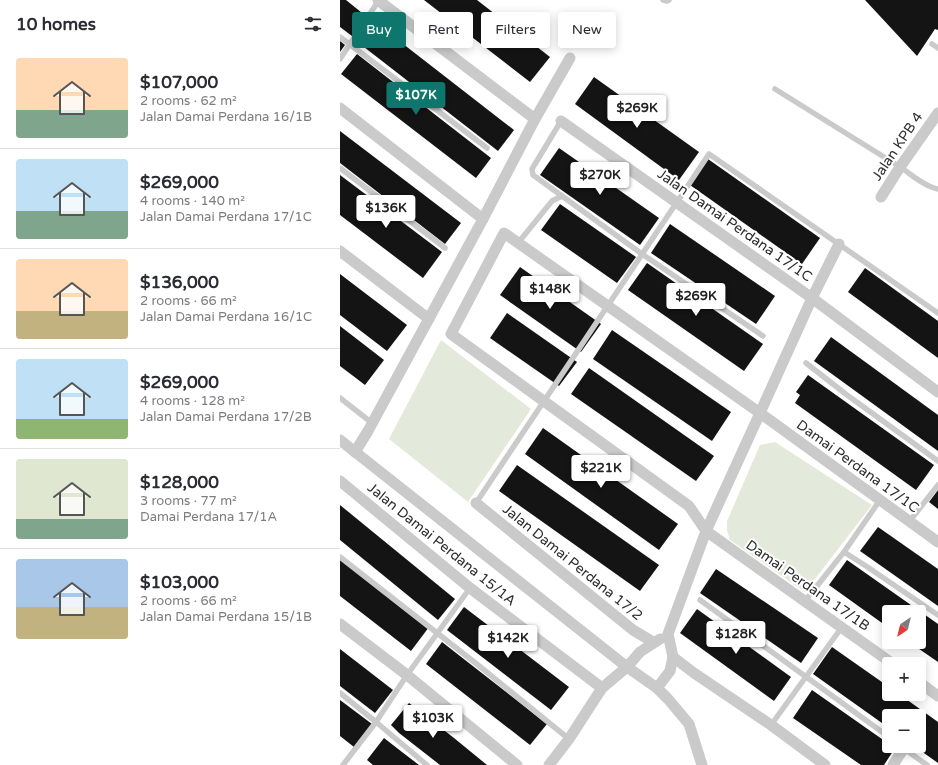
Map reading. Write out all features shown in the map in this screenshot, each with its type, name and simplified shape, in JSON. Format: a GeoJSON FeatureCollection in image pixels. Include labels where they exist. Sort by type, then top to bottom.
{"type":"FeatureCollection","features":[{"type":"Feature","properties":{"kind":"street"},"geometry":{"type":"LineString","coordinates":[[379,0],[535,119]]}},
{"type":"Feature","properties":{"kind":"street"},"geometry":{"type":"LineString","coordinates":[[355,452],[429,319],[535,119],[570,58]]}},
{"type":"Feature","properties":{"kind":"street"},"geometry":{"type":"LineString","coordinates":[[340,108],[483,218]]}},
{"type":"Feature","properties":{"kind":"street","name":"Jalan KPB 4"},"geometry":{"type":"LineString","coordinates":[[881,197],[938,113]]}},
{"type":"Feature","properties":{"kind":"street","name":"Jalan Damai Perdana 17/1C"},"geometry":{"type":"LineString","coordinates":[[562,121],[812,298],[938,392]]}},
{"type":"Feature","properties":{"kind":"street","name":"Damai Perdana 17/1C"},"geometry":{"type":"LineString","coordinates":[[544,401],[451,334],[504,233],[760,413],[938,542]]}},
{"type":"Feature","properties":{"kind":"street"},"geometry":{"type":"LineString","coordinates":[[658,688],[670,672],[673,657],[668,634],[706,531],[838,244]]}},
{"type":"Feature","properties":{"kind":"street"},"geometry":{"type":"LineString","coordinates":[[340,251],[429,319]]}},
{"type":"Feature","properties":{"kind":"street"},"geometry":{"type":"LineString","coordinates":[[544,401],[689,506],[706,531]]}},
{"type":"Feature","properties":{"kind":"street"},"geometry":{"type":"LineString","coordinates":[[340,440],[658,688],[689,724],[702,765]]}},
{"type":"Feature","properties":{"kind":"street","name":"Jalan Damai Perdana 15/1A"},"geometry":{"type":"LineString","coordinates":[[340,481],[470,588],[602,688]]}},
{"type":"Feature","properties":{"kind":"street","name":"Jalan Damai Perdana 17/2"},"geometry":{"type":"LineString","coordinates":[[476,503],[633,630],[654,642]]}},
{"type":"Feature","properties":{"kind":"street","name":"Damai Perdana 17/1B"},"geometry":{"type":"LineString","coordinates":[[706,531],[883,657]]}},
{"type":"Feature","properties":{"kind":"street"},"geometry":{"type":"LineString","coordinates":[[340,624],[407,675],[517,765]]}},
{"type":"Feature","properties":{"kind":"street"},"geometry":{"type":"LineString","coordinates":[[550,765],[602,688],[628,666],[640,652],[668,634]]}},
{"type":"Feature","properties":{"kind":"street"},"geometry":{"type":"LineString","coordinates":[[673,657],[771,725],[825,765]]}},
{"type":"Feature","properties":{"kind":"street"},"geometry":{"type":"LineString","coordinates":[[926,687],[938,696]]}},
{"type":"Feature","properties":{"kind":"street"},"geometry":{"type":"LineString","coordinates":[[893,765],[899,753]]}},
{"type":"Feature","properties":{"kind":"lane"},"geometry":{"type":"LineString","coordinates":[[340,59],[379,0]]}},
{"type":"Feature","properties":{"kind":"lane"},"geometry":{"type":"LineString","coordinates":[[662,0],[669,0]]}},
{"type":"Feature","properties":{"kind":"lane"},"geometry":{"type":"LineString","coordinates":[[340,37],[487,148]]}},
{"type":"Feature","properties":{"kind":"lane"},"geometry":{"type":"LineString","coordinates":[[932,44],[938,48]]}},
{"type":"Feature","properties":{"kind":"lane"},"geometry":{"type":"LineString","coordinates":[[775,89],[917,179],[938,189]]}},
{"type":"Feature","properties":{"kind":"lane"},"geometry":{"type":"LineString","coordinates":[[562,121],[532,168],[533,175],[642,254],[763,336]]}},
{"type":"Feature","properties":{"kind":"lane"},"geometry":{"type":"LineString","coordinates":[[476,503],[709,154],[938,312]]}},
{"type":"Feature","properties":{"kind":"lane"},"geometry":{"type":"LineString","coordinates":[[340,168],[445,248]]}},
{"type":"Feature","properties":{"kind":"lane"},"geometry":{"type":"LineString","coordinates":[[518,243],[552,201],[562,196]]}},
{"type":"Feature","properties":{"kind":"lane"},"geometry":{"type":"LineString","coordinates":[[806,363],[847,395],[938,461]]}},
{"type":"Feature","properties":{"kind":"lane"},"geometry":{"type":"LineString","coordinates":[[340,398],[372,423]]}},
{"type":"Feature","properties":{"kind":"lane"},"geometry":{"type":"LineString","coordinates":[[909,522],[938,485]]}},
{"type":"Feature","properties":{"kind":"lane"},"geometry":{"type":"LineString","coordinates":[[805,601],[844,552],[880,500]]}},
{"type":"Feature","properties":{"kind":"lane"},"geometry":{"type":"LineString","coordinates":[[844,552],[938,615]]}},
{"type":"Feature","properties":{"kind":"lane"},"geometry":{"type":"LineString","coordinates":[[340,557],[478,665],[569,739]]}},
{"type":"Feature","properties":{"kind":"lane"},"geometry":{"type":"LineString","coordinates":[[343,765],[376,722],[407,675],[470,588]]}},
{"type":"Feature","properties":{"kind":"lane"},"geometry":{"type":"LineString","coordinates":[[700,600],[882,732]]}},
{"type":"Feature","properties":{"kind":"lane"},"geometry":{"type":"LineString","coordinates":[[771,725],[842,627]]}},
{"type":"Feature","properties":{"kind":"lane"},"geometry":{"type":"LineString","coordinates":[[340,693],[427,765]]}},
{"type":"Feature","properties":{"kind":"lane"},"geometry":{"type":"LineString","coordinates":[[910,753],[927,765]]}},
{"type":"Feature","properties":{"kind":"green space"},"geometry":{"type":"Polygon","coordinates":[[[441,340],[531,409],[468,502],[389,439],[441,340]]]}},
{"type":"Feature","properties":{"kind":"green space"},"geometry":{"type":"Polygon","coordinates":[[[775,442],[872,505],[805,592],[730,540],[727,530],[727,521],[760,445],[775,442]]]}},
{"type":"Feature","properties":{"kind":"building"},"geometry":{"type":"Polygon","coordinates":[[[340,0],[346,0],[361,12],[352,12],[352,36],[340,27],[340,0]]]}},
{"type":"Feature","properties":{"kind":"building"},"geometry":{"type":"Polygon","coordinates":[[[424,0],[477,0],[492,12],[481,12],[481,44],[473,38],[473,12],[440,12],[424,0]]]}},
{"type":"Feature","properties":{"kind":"building"},"geometry":{"type":"Polygon","coordinates":[[[865,0],[938,0],[938,30],[935,29],[917,56],[865,0]]]}},
{"type":"Feature","properties":{"kind":"building"},"geometry":{"type":"Polygon","coordinates":[[[340,41],[345,45],[340,52],[340,41]]]}},
{"type":"Feature","properties":{"kind":"building"},"geometry":{"type":"Polygon","coordinates":[[[406,46],[514,130],[498,151],[365,48],[406,48],[406,46]]]}},
{"type":"Feature","properties":{"kind":"building"},"geometry":{"type":"Polygon","coordinates":[[[486,48],[538,48],[550,57],[530,82],[486,48]]]}},
{"type":"Feature","properties":{"kind":"building"},"geometry":{"type":"Polygon","coordinates":[[[357,54],[491,158],[476,178],[341,74],[357,54]]]}},
{"type":"Feature","properties":{"kind":"building"},"geometry":{"type":"Polygon","coordinates":[[[594,77],[699,152],[679,180],[575,104],[594,77]]]}},
{"type":"Feature","properties":{"kind":"building"},"geometry":{"type":"Polygon","coordinates":[[[340,131],[461,223],[445,244],[340,163],[340,131]]]}},
{"type":"Feature","properties":{"kind":"building"},"geometry":{"type":"Polygon","coordinates":[[[559,148],[659,218],[640,245],[540,175],[559,148]]]}},
{"type":"Feature","properties":{"kind":"building"},"geometry":{"type":"Polygon","coordinates":[[[708,159],[820,238],[802,264],[690,185],[708,159]]]}},
{"type":"Feature","properties":{"kind":"building"},"geometry":{"type":"Polygon","coordinates":[[[340,175],[442,252],[423,278],[340,215],[340,175]]]}},
{"type":"Feature","properties":{"kind":"building"},"geometry":{"type":"Polygon","coordinates":[[[560,204],[636,257],[617,283],[541,230],[560,204]]]}},
{"type":"Feature","properties":{"kind":"building"},"geometry":{"type":"Polygon","coordinates":[[[670,224],[775,296],[756,324],[651,253],[670,224]]]}},
{"type":"Feature","properties":{"kind":"building"},"geometry":{"type":"Polygon","coordinates":[[[647,263],[763,344],[744,371],[628,290],[647,263]]]}},
{"type":"Feature","properties":{"kind":"building"},"geometry":{"type":"Polygon","coordinates":[[[520,267],[601,324],[581,352],[500,295],[520,267]]]}},
{"type":"Feature","properties":{"kind":"building"},"geometry":{"type":"Polygon","coordinates":[[[865,268],[938,321],[938,358],[848,292],[865,268]]]}},
{"type":"Feature","properties":{"kind":"building"},"geometry":{"type":"Polygon","coordinates":[[[340,274],[407,325],[387,351],[340,315],[340,274]]]}},
{"type":"Feature","properties":{"kind":"building"},"geometry":{"type":"Polygon","coordinates":[[[507,313],[577,362],[559,386],[490,338],[507,313]]]}},
{"type":"Feature","properties":{"kind":"building"},"geometry":{"type":"Polygon","coordinates":[[[340,326],[384,360],[365,385],[340,366],[340,326]]]}},
{"type":"Feature","properties":{"kind":"building"},"geometry":{"type":"Polygon","coordinates":[[[612,330],[731,412],[712,441],[593,359],[612,330]]]}},
{"type":"Feature","properties":{"kind":"building"},"geometry":{"type":"Polygon","coordinates":[[[831,337],[938,415],[938,451],[814,361],[831,337]]]}},
{"type":"Feature","properties":{"kind":"building"},"geometry":{"type":"Polygon","coordinates":[[[589,368],[714,456],[696,481],[571,394],[589,368]]]}},
{"type":"Feature","properties":{"kind":"building"},"geometry":{"type":"Polygon","coordinates":[[[808,375],[934,465],[916,490],[795,403],[800,395],[796,392],[808,375]]]}},
{"type":"Feature","properties":{"kind":"building"},"geometry":{"type":"Polygon","coordinates":[[[543,428],[678,524],[659,550],[525,454],[543,428]]]}},
{"type":"Feature","properties":{"kind":"building"},"geometry":{"type":"Polygon","coordinates":[[[517,465],[659,565],[640,591],[499,491],[517,465]]]}},
{"type":"Feature","properties":{"kind":"building"},"geometry":{"type":"Polygon","coordinates":[[[938,490],[938,509],[929,502],[938,490]]]}},
{"type":"Feature","properties":{"kind":"building"},"geometry":{"type":"Polygon","coordinates":[[[340,505],[455,599],[438,620],[340,540],[340,505]]]}},
{"type":"Feature","properties":{"kind":"building"},"geometry":{"type":"Polygon","coordinates":[[[878,527],[938,569],[938,606],[860,551],[878,527]]]}},
{"type":"Feature","properties":{"kind":"building"},"geometry":{"type":"Polygon","coordinates":[[[340,558],[429,627],[411,651],[340,596],[340,558]]]}},
{"type":"Feature","properties":{"kind":"building"},"geometry":{"type":"Polygon","coordinates":[[[847,560],[911,605],[882,605],[882,623],[829,585],[847,560]]]}},
{"type":"Feature","properties":{"kind":"building"},"geometry":{"type":"Polygon","coordinates":[[[716,569],[818,638],[801,663],[700,593],[716,569]]]}},
{"type":"Feature","properties":{"kind":"building"},"geometry":{"type":"Polygon","coordinates":[[[464,607],[569,687],[551,710],[447,630],[464,607]]]}},
{"type":"Feature","properties":{"kind":"building"},"geometry":{"type":"Polygon","coordinates":[[[697,609],[791,677],[774,701],[680,633],[697,609]]]}},
{"type":"Feature","properties":{"kind":"building"},"geometry":{"type":"Polygon","coordinates":[[[926,616],[938,624],[938,662],[919,649],[926,649],[926,616]]]}},
{"type":"Feature","properties":{"kind":"building"},"geometry":{"type":"Polygon","coordinates":[[[442,642],[547,724],[530,745],[426,664],[442,642]]]}},
{"type":"Feature","properties":{"kind":"building"},"geometry":{"type":"Polygon","coordinates":[[[832,647],[882,682],[882,701],[909,701],[920,709],[882,709],[882,723],[813,674],[832,647]]]}},
{"type":"Feature","properties":{"kind":"building"},"geometry":{"type":"Polygon","coordinates":[[[340,649],[393,690],[375,713],[340,686],[340,649]]]}},
{"type":"Feature","properties":{"kind":"building"},"geometry":{"type":"Polygon","coordinates":[[[812,690],[882,739],[882,753],[892,753],[884,765],[861,765],[793,718],[812,690]]]}},
{"type":"Feature","properties":{"kind":"building"},"geometry":{"type":"Polygon","coordinates":[[[340,700],[372,724],[354,747],[340,736],[340,700]]]}},
{"type":"Feature","properties":{"kind":"building"},"geometry":{"type":"Polygon","coordinates":[[[409,703],[487,765],[440,765],[399,733],[391,725],[409,703]]]}},
{"type":"Feature","properties":{"kind":"building"},"geometry":{"type":"Polygon","coordinates":[[[926,713],[938,722],[938,763],[924,753],[926,753],[926,713]]]}},
{"type":"Feature","properties":{"kind":"building"},"geometry":{"type":"Polygon","coordinates":[[[384,738],[419,765],[373,765],[367,760],[384,738]]]}}]}
